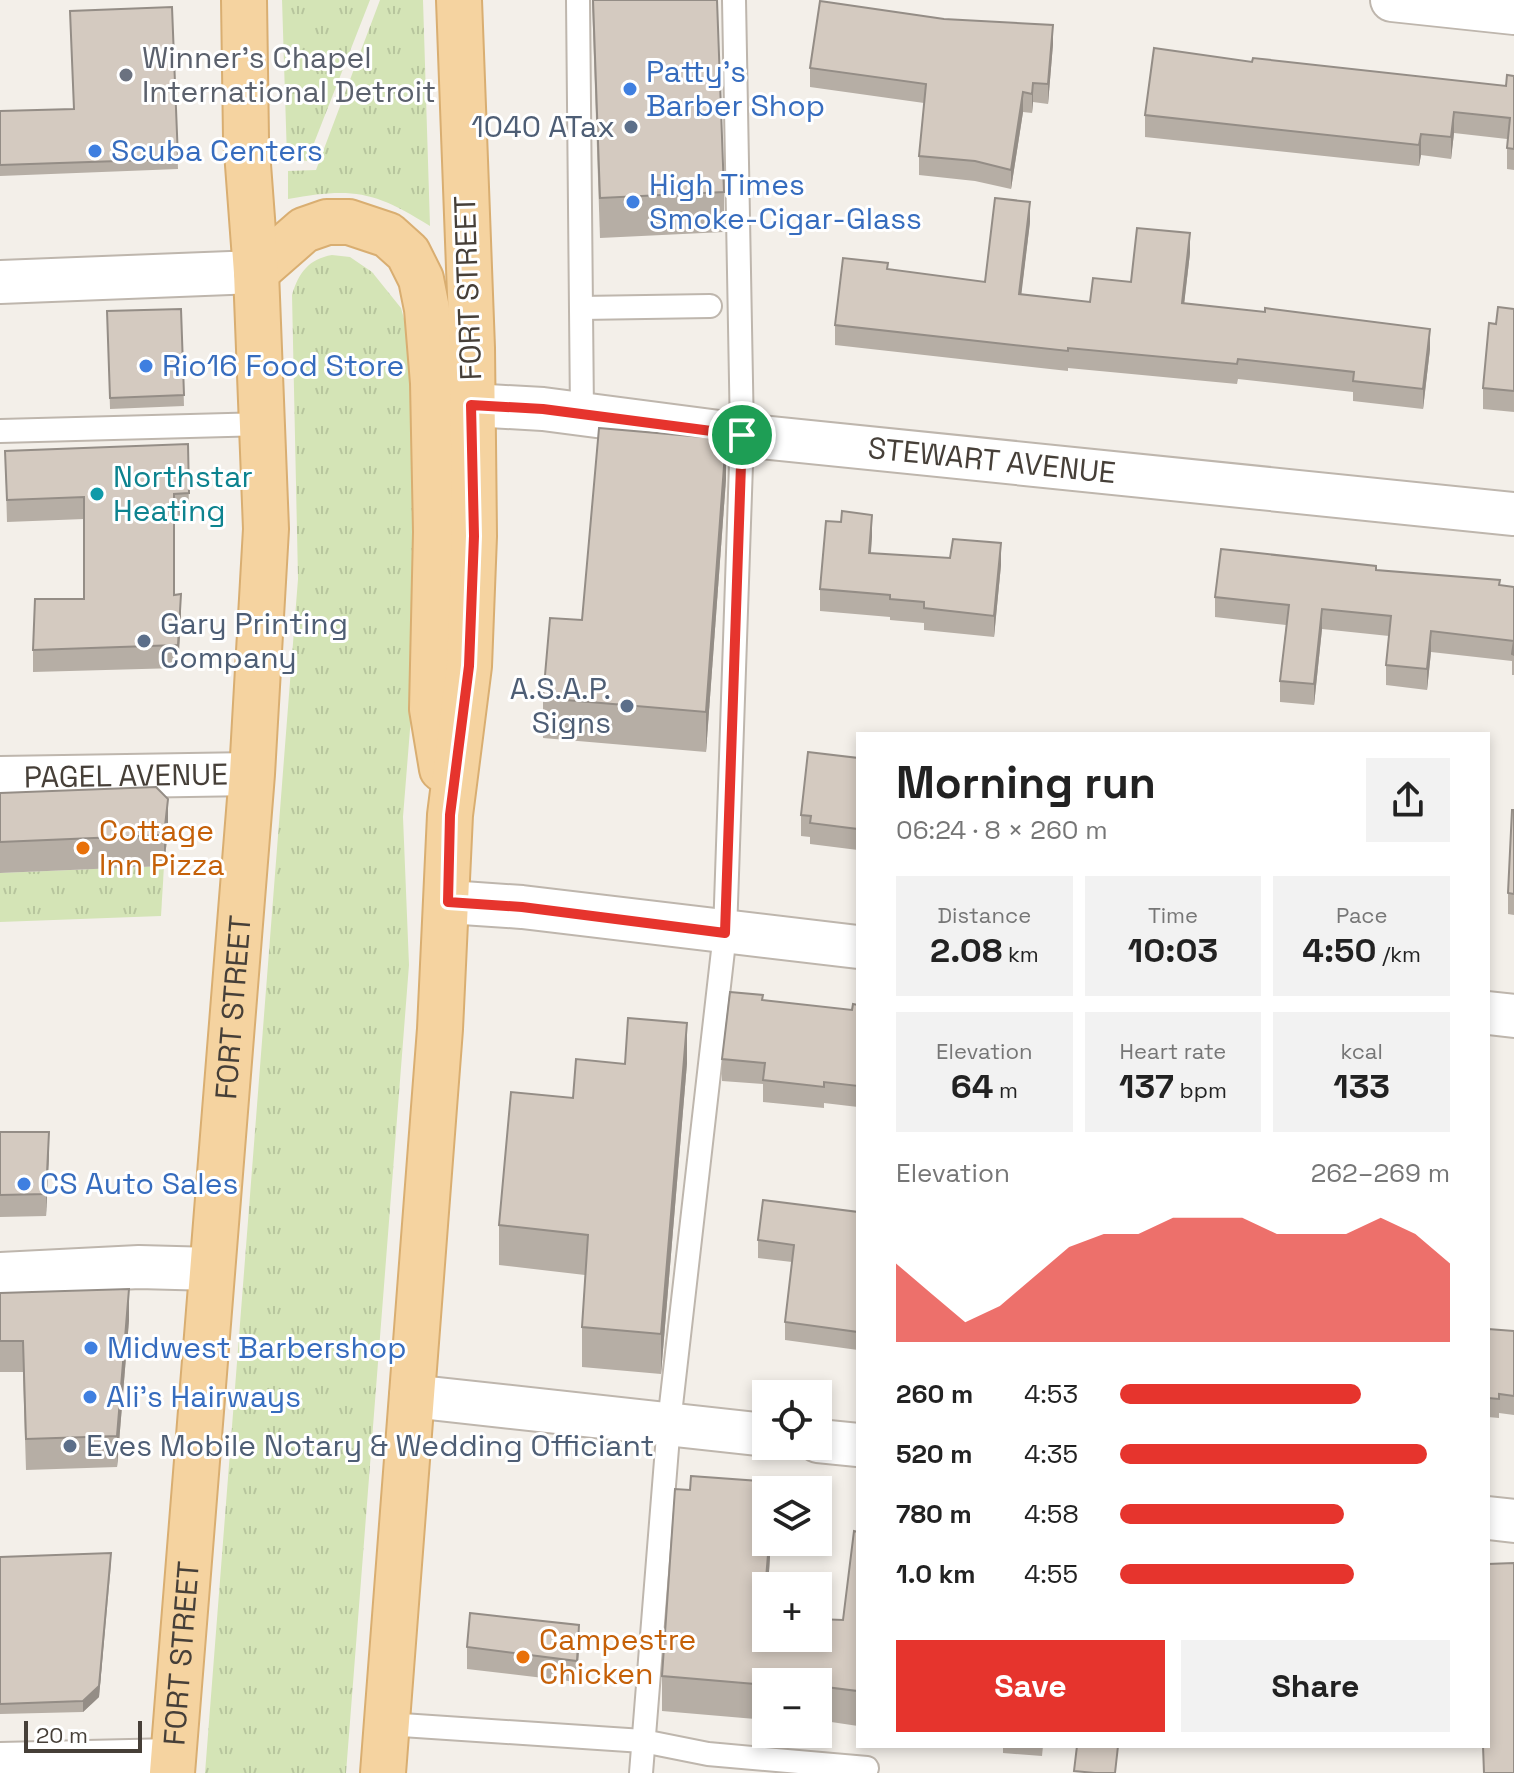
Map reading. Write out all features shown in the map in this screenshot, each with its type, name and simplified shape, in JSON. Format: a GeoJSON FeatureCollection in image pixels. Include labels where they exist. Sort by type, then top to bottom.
{"type":"FeatureCollection","features":[{"type":"Feature","properties":{"kind":"main road","name":"FORT STREET"},"geometry":{"type":"LineString","coordinates":[[172,1766],[252,774],[266,529],[256,272],[246,138],[244,0]]}},
{"type":"Feature","properties":{"kind":"main road","name":"FORT STREET"},"geometry":{"type":"LineString","coordinates":[[383,1773],[448,902],[450,815],[469,666],[474,536],[459,0]]}},
{"type":"Feature","properties":{"kind":"main road"},"geometry":{"type":"LineString","coordinates":[[256,272],[304,230],[327,222],[349,222],[388,235],[408,253],[421,279],[427,309],[433,383],[436,532],[432,709],[450,815]]}},
{"type":"Feature","properties":{"kind":"street"},"geometry":{"type":"LineString","coordinates":[[1392,0],[1514,13]]}},
{"type":"Feature","properties":{"kind":"street"},"geometry":{"type":"LineString","coordinates":[[0,282],[256,272]]}},
{"type":"Feature","properties":{"kind":"street","name":"STEWART AVENUE"},"geometry":{"type":"LineString","coordinates":[[471,405],[582,413],[742,435],[1514,514]]}},
{"type":"Feature","properties":{"kind":"street","name":"PAGEL AVENUE"},"geometry":{"type":"LineString","coordinates":[[0,778],[252,774]]}},
{"type":"Feature","properties":{"kind":"street"},"geometry":{"type":"LineString","coordinates":[[448,902],[522,907],[856,947]]}},
{"type":"Feature","properties":{"kind":"street"},"geometry":{"type":"LineString","coordinates":[[1490,1013],[1514,1016]]}},
{"type":"Feature","properties":{"kind":"street"},"geometry":{"type":"LineString","coordinates":[[0,1274],[139,1267],[213,1269]]}},
{"type":"Feature","properties":{"kind":"street"},"geometry":{"type":"LineString","coordinates":[[411,1396],[752,1433]]}},
{"type":"Feature","properties":{"kind":"street"},"geometry":{"type":"LineString","coordinates":[[832,1442],[856,1445]]}},
{"type":"Feature","properties":{"kind":"street"},"geometry":{"type":"LineString","coordinates":[[1490,1518],[1514,1521]]}},
{"type":"Feature","properties":{"kind":"street"},"geometry":{"type":"LineString","coordinates":[[0,1764],[172,1766]]}},
{"type":"Feature","properties":{"kind":"lane"},"geometry":{"type":"LineString","coordinates":[[578,0],[582,413]]}},
{"type":"Feature","properties":{"kind":"lane"},"geometry":{"type":"LineString","coordinates":[[641,1773],[669,1423],[725,933],[742,435],[734,0]]}},
{"type":"Feature","properties":{"kind":"lane"},"geometry":{"type":"LineString","coordinates":[[581,308],[710,306]]}},
{"type":"Feature","properties":{"kind":"lane"},"geometry":{"type":"LineString","coordinates":[[0,431],[262,424]]}},
{"type":"Feature","properties":{"kind":"lane"},"geometry":{"type":"LineString","coordinates":[[387,1724],[643,1741],[708,1754],[867,1768]]}},
{"type":"Feature","properties":{"kind":"green space"},"geometry":{"type":"Polygon","coordinates":[[[282,0],[370,0],[307,161],[287,158],[282,0]]]}},
{"type":"Feature","properties":{"kind":"green space"},"geometry":{"type":"Polygon","coordinates":[[[380,0],[423,0],[430,226],[394,205],[362,195],[329,193],[288,199],[288,171],[316,170],[380,0]]]}},
{"type":"Feature","properties":{"kind":"green space"},"geometry":{"type":"Polygon","coordinates":[[[332,255],[350,257],[372,272],[401,308],[415,358],[423,567],[403,817],[409,965],[346,1773],[205,1773],[298,579],[292,295],[298,280],[311,263],[332,255]]]}},
{"type":"Feature","properties":{"kind":"green space"},"geometry":{"type":"Polygon","coordinates":[[[164,866],[161,916],[0,922],[0,873],[164,866]]]}},
{"type":"Feature","properties":{"kind":"building"},"geometry":{"type":"Polygon","coordinates":[[[593,0],[717,0],[724,192],[600,198],[593,0]]]}},
{"type":"Feature","properties":{"kind":"building"},"geometry":{"type":"Polygon","coordinates":[[[820,1],[944,19],[1053,25],[1048,84],[1033,83],[1032,94],[1023,92],[1011,170],[975,161],[919,156],[926,84],[810,68],[820,1]]]}},
{"type":"Feature","properties":{"kind":"building"},"geometry":{"type":"Polygon","coordinates":[[[172,7],[178,159],[0,165],[0,111],[74,109],[70,11],[172,7]]]}},
{"type":"Feature","properties":{"kind":"building"},"geometry":{"type":"Polygon","coordinates":[[[1154,48],[1252,62],[1253,58],[1506,86],[1507,75],[1514,76],[1514,149],[1507,148],[1510,118],[1454,112],[1451,137],[1421,134],[1419,145],[1145,115],[1154,48]]]}},
{"type":"Feature","properties":{"kind":"building"},"geometry":{"type":"Polygon","coordinates":[[[995,198],[1030,202],[1019,294],[1090,302],[1093,278],[1131,282],[1137,228],[1190,233],[1182,303],[1265,312],[1265,308],[1430,329],[1423,389],[1353,381],[1354,372],[1238,359],[1237,364],[1068,348],[1068,351],[835,325],[843,258],[888,263],[887,269],[985,282],[995,198]]]}},
{"type":"Feature","properties":{"kind":"building"},"geometry":{"type":"Polygon","coordinates":[[[1498,307],[1514,309],[1514,391],[1483,388],[1489,323],[1496,324],[1498,307]]]}},
{"type":"Feature","properties":{"kind":"building","name":"Rio16 Food Store"},"geometry":{"type":"Polygon","coordinates":[[[181,309],[184,395],[110,398],[107,311],[181,309]]]}},
{"type":"Feature","properties":{"kind":"building"},"geometry":{"type":"Polygon","coordinates":[[[599,428],[726,439],[706,712],[543,698],[550,618],[582,620],[599,428]]]}},
{"type":"Feature","properties":{"kind":"building"},"geometry":{"type":"Polygon","coordinates":[[[188,444],[189,493],[174,494],[174,595],[181,594],[178,645],[33,650],[35,599],[84,599],[84,497],[7,500],[5,451],[188,444]]]}},
{"type":"Feature","properties":{"kind":"building"},"geometry":{"type":"Polygon","coordinates":[[[842,511],[872,515],[869,553],[950,558],[953,539],[1001,543],[994,616],[924,608],[924,602],[890,599],[890,595],[820,589],[826,521],[841,522],[842,511]]]}},
{"type":"Feature","properties":{"kind":"building"},"geometry":{"type":"Polygon","coordinates":[[[1221,549],[1376,566],[1376,570],[1500,580],[1499,585],[1514,587],[1514,641],[1431,631],[1427,669],[1386,665],[1391,616],[1322,609],[1314,684],[1280,681],[1289,605],[1215,597],[1221,549]]]}},
{"type":"Feature","properties":{"kind":"building"},"geometry":{"type":"Polygon","coordinates":[[[808,752],[856,758],[856,829],[810,823],[811,816],[801,815],[808,752]]]}},
{"type":"Feature","properties":{"kind":"building"},"geometry":{"type":"Polygon","coordinates":[[[156,787],[168,799],[164,835],[0,842],[0,793],[156,787]]]}},
{"type":"Feature","properties":{"kind":"building"},"geometry":{"type":"Polygon","coordinates":[[[1514,810],[1514,894],[1508,893],[1514,810]]]}},
{"type":"Feature","properties":{"kind":"building"},"geometry":{"type":"Polygon","coordinates":[[[730,992],[763,995],[762,1000],[852,1010],[853,1004],[856,1005],[856,1086],[824,1082],[824,1087],[763,1080],[765,1063],[722,1059],[730,992]]]}},
{"type":"Feature","properties":{"kind":"building"},"geometry":{"type":"Polygon","coordinates":[[[628,1018],[687,1023],[661,1334],[582,1327],[588,1235],[499,1225],[511,1092],[573,1098],[576,1059],[625,1064],[628,1018]]]}},
{"type":"Feature","properties":{"kind":"building","name":"CS Auto Sales"},"geometry":{"type":"Polygon","coordinates":[[[0,1132],[49,1132],[46,1194],[0,1195],[0,1132]]]}},
{"type":"Feature","properties":{"kind":"building"},"geometry":{"type":"Polygon","coordinates":[[[763,1200],[856,1212],[856,1332],[785,1322],[794,1245],[758,1240],[763,1200]]]}},
{"type":"Feature","properties":{"kind":"building"},"geometry":{"type":"Polygon","coordinates":[[[129,1289],[117,1436],[26,1439],[23,1341],[0,1341],[0,1293],[129,1289]]]}},
{"type":"Feature","properties":{"kind":"building"},"geometry":{"type":"Polygon","coordinates":[[[1490,1329],[1514,1331],[1514,1396],[1499,1394],[1499,1399],[1490,1398],[1490,1329]]]}},
{"type":"Feature","properties":{"kind":"building"},"geometry":{"type":"Polygon","coordinates":[[[691,1476],[752,1480],[752,1556],[768,1556],[767,1572],[752,1572],[752,1652],[832,1652],[832,1620],[843,1620],[856,1532],[856,1691],[832,1688],[832,1668],[752,1668],[752,1684],[662,1676],[675,1489],[690,1490],[691,1476]]]}},
{"type":"Feature","properties":{"kind":"building"},"geometry":{"type":"Polygon","coordinates":[[[111,1553],[99,1686],[83,1701],[0,1704],[0,1557],[111,1553]]]}},
{"type":"Feature","properties":{"kind":"building"},"geometry":{"type":"Polygon","coordinates":[[[1514,1563],[1514,1773],[1484,1773],[1483,1748],[1490,1748],[1490,1564],[1514,1563]]]}},
{"type":"Feature","properties":{"kind":"building"},"geometry":{"type":"Polygon","coordinates":[[[470,1613],[579,1625],[577,1661],[467,1647],[470,1613]]]}},
{"type":"Feature","properties":{"kind":"building"},"geometry":{"type":"Polygon","coordinates":[[[1077,1748],[1118,1748],[1115,1773],[1074,1771],[1077,1748]]]}},
{"type":"Feature","properties":{"kind":"place","name":"Winner's Chapel International Detroit"},"geometry":{"type":"Point","coordinates":[126,75]}},
{"type":"Feature","properties":{"kind":"place","name":"Patty's Barber Shop"},"geometry":{"type":"Point","coordinates":[630,89]}},
{"type":"Feature","properties":{"kind":"place","name":"1040 ATax"},"geometry":{"type":"Point","coordinates":[631,127]}},
{"type":"Feature","properties":{"kind":"place","name":"Scuba Centers"},"geometry":{"type":"Point","coordinates":[95,151]}},
{"type":"Feature","properties":{"kind":"place","name":"High Times Smoke-Cigar-Glass"},"geometry":{"type":"Point","coordinates":[633,202]}},
{"type":"Feature","properties":{"kind":"place","name":"Rio16 Food Store"},"geometry":{"type":"Point","coordinates":[146,366]}},
{"type":"Feature","properties":{"kind":"place","name":"Northstar Heating"},"geometry":{"type":"Point","coordinates":[97,494]}},
{"type":"Feature","properties":{"kind":"place","name":"Gary Printing Company"},"geometry":{"type":"Point","coordinates":[144,641]}},
{"type":"Feature","properties":{"kind":"place","name":"A.S.A.P. Signs"},"geometry":{"type":"Point","coordinates":[627,706]}},
{"type":"Feature","properties":{"kind":"place","name":"Cottage Inn Pizza"},"geometry":{"type":"Point","coordinates":[83,848]}},
{"type":"Feature","properties":{"kind":"place","name":"CS Auto Sales"},"geometry":{"type":"Point","coordinates":[24,1184]}},
{"type":"Feature","properties":{"kind":"place","name":"Midwest Barbershop"},"geometry":{"type":"Point","coordinates":[91,1348]}},
{"type":"Feature","properties":{"kind":"place","name":"Ali's Hairways"},"geometry":{"type":"Point","coordinates":[90,1397]}},
{"type":"Feature","properties":{"kind":"place","name":"Eves Mobile Notary & Wedding Officiant"},"geometry":{"type":"Point","coordinates":[70,1446]}},
{"type":"Feature","properties":{"kind":"place","name":"Campestre Chicken"},"geometry":{"type":"Point","coordinates":[523,1657]}},
{"type":"Feature","properties":{"kind":"route"},"geometry":{"type":"LineString","coordinates":[[471,405],[543,409],[742,435],[725,933],[522,907],[448,902],[450,815],[469,666],[474,536],[471,405]]}}]}
